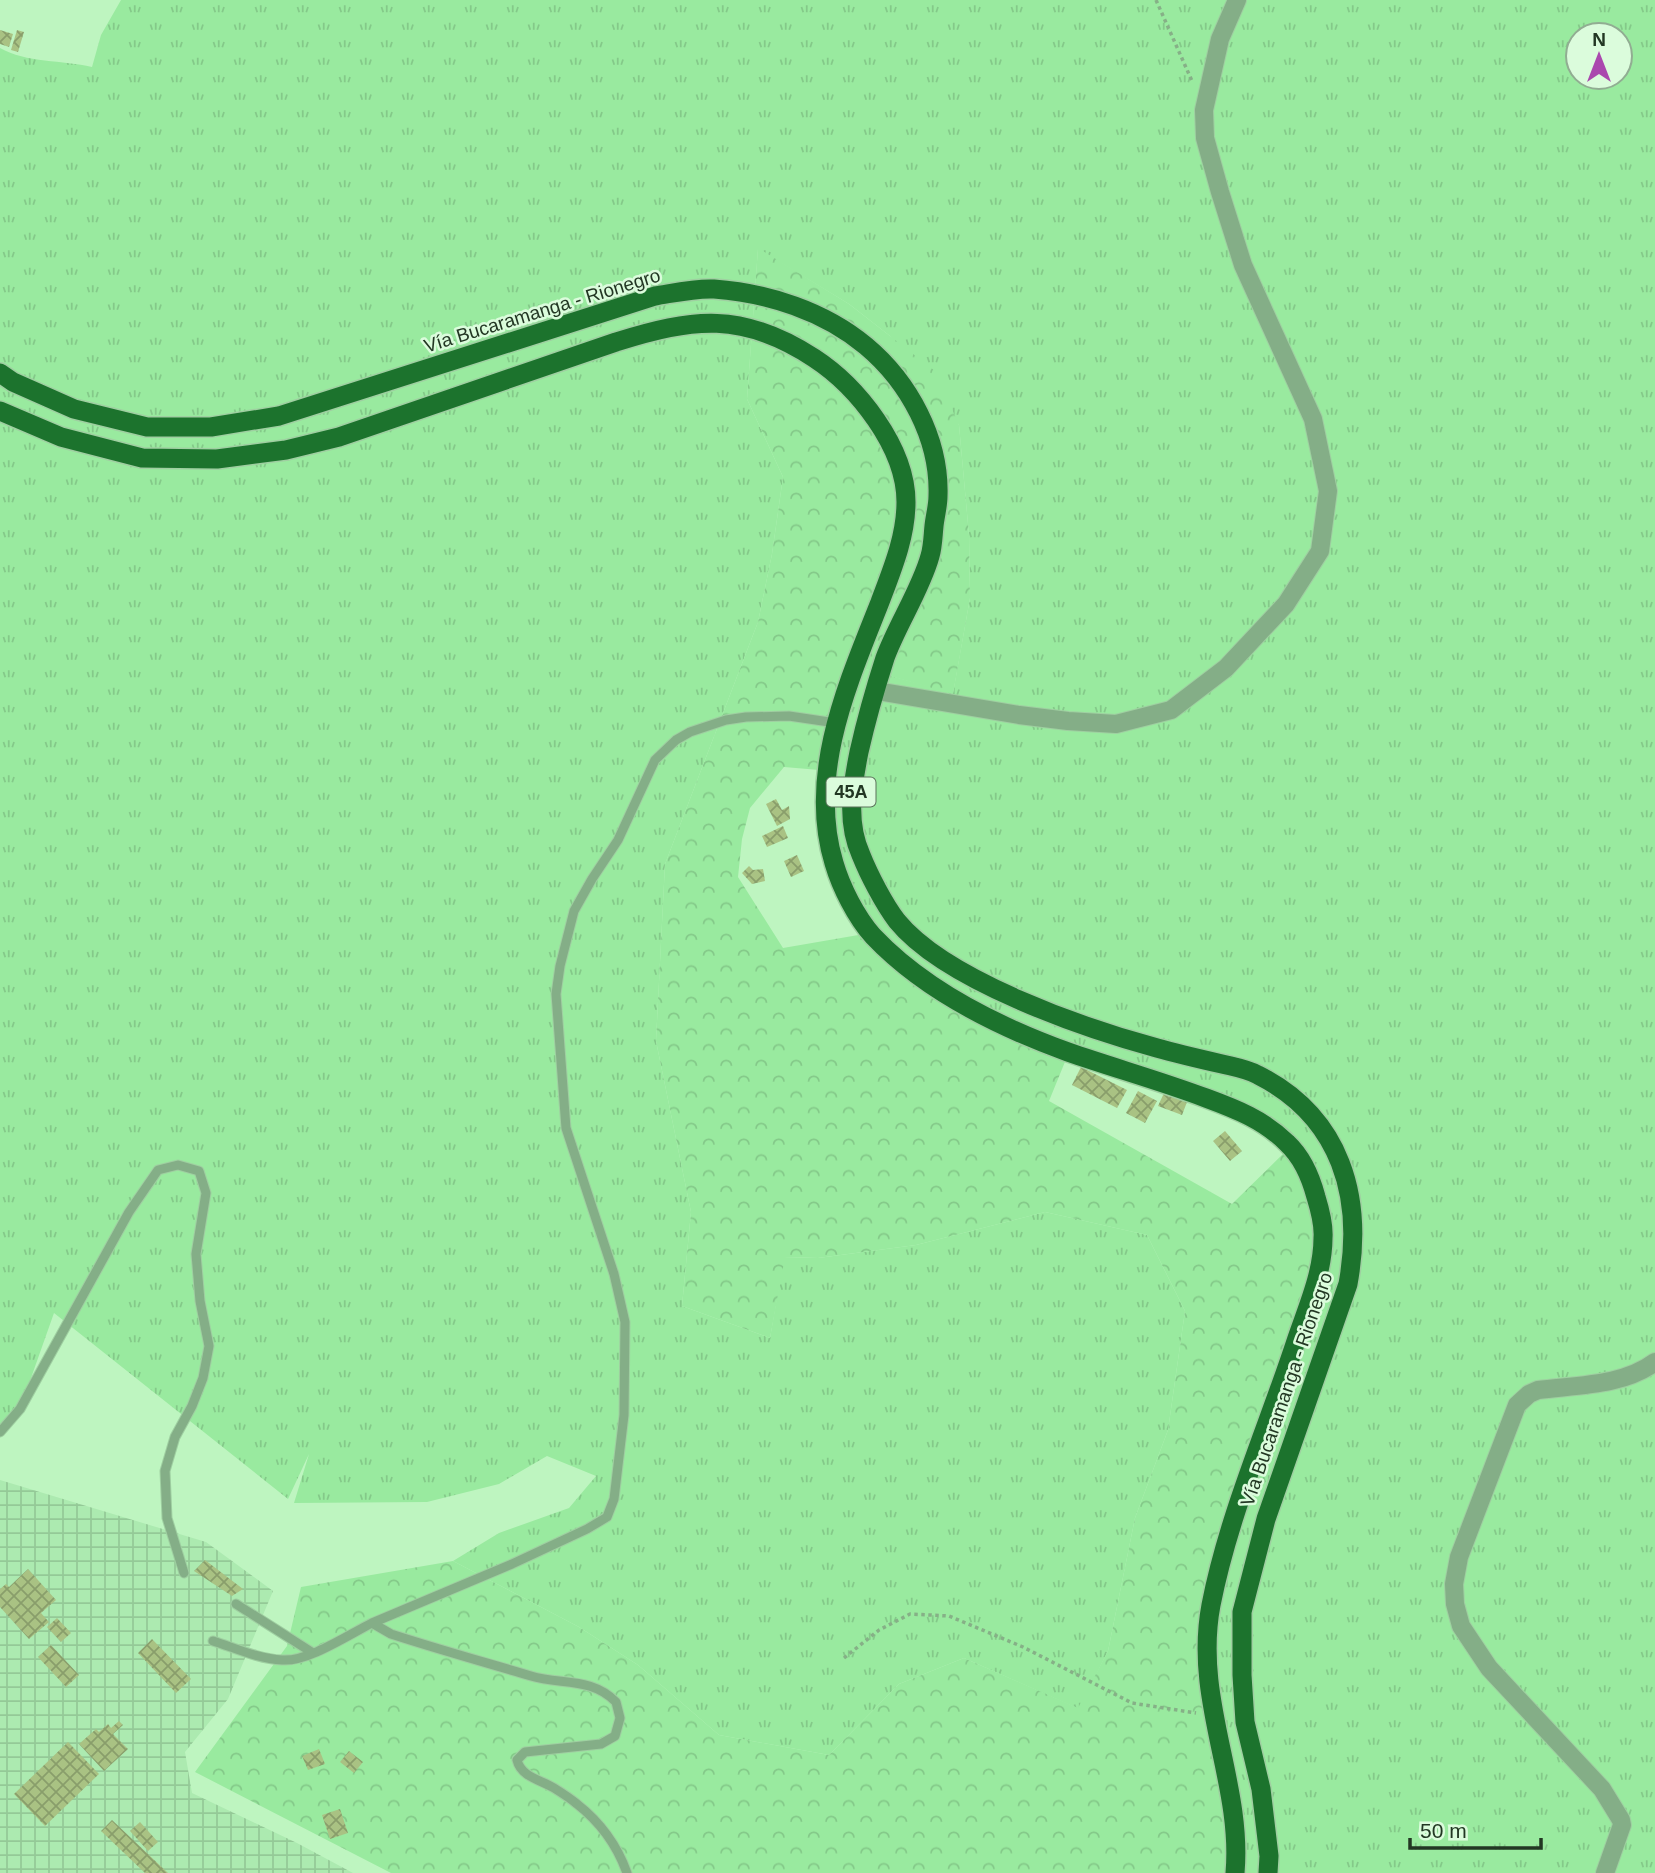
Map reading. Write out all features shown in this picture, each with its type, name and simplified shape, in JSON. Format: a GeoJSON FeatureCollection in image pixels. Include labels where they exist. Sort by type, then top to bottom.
{"type":"FeatureCollection","features":[{"type":"Feature","properties":{"kind":"highway","name":"Vía Bucaramanga - Rionegro"},"geometry":{"type":"LineString","coordinates":[[0,373],[13,383],[74,409],[147,427],[211,427],[279,416],[654,296],[711,289],[765,297],[812,312],[856,338],[886,363],[917,408],[933,449],[938,495],[930,556],[885,658],[865,727],[851,796],[853,827],[860,854],[898,922],[940,959],[989,986],[1050,1012],[1152,1047],[1255,1073],[1295,1097],[1327,1135],[1348,1182],[1354,1223],[1348,1284],[1266,1519],[1241,1612],[1241,1675],[1245,1722],[1261,1788],[1269,1856],[1268,1873]]}},
{"type":"Feature","properties":{"kind":"highway","name":"Vía Bucaramanga - Rionegro"},"geometry":{"type":"LineString","coordinates":[[0,411],[61,437],[142,458],[217,459],[286,450],[339,437],[659,329],[714,321],[757,330],[795,345],[831,369],[854,390],[881,427],[897,461],[906,499],[899,552],[839,707],[827,769],[826,822],[834,863],[848,896],[870,933],[918,975],[1020,1033],[1245,1112],[1291,1146],[1311,1178],[1324,1234],[1321,1262],[1282,1385],[1224,1547],[1209,1613],[1207,1674],[1212,1715],[1229,1789],[1237,1856],[1235,1873]]}},
{"type":"Feature","properties":{"kind":"street"},"geometry":{"type":"LineString","coordinates":[[877,691],[1019,715],[1116,724],[1171,710],[1235,659],[1286,604],[1320,551],[1328,491],[1313,419],[1243,265],[1205,138],[1205,110],[1220,39],[1237,0]]}},
{"type":"Feature","properties":{"kind":"street"},"geometry":{"type":"LineString","coordinates":[[1605,1873],[1622,1825],[1621,1820],[1602,1789],[1489,1668],[1461,1626],[1455,1605],[1454,1584],[1459,1557],[1517,1405],[1523,1398],[1538,1390],[1625,1377],[1643,1371],[1655,1362]]}},
{"type":"Feature","properties":{"kind":"lane"},"geometry":{"type":"LineString","coordinates":[[214,1641],[284,1661],[313,1653],[372,1623],[587,1530],[607,1517],[614,1499],[624,1415],[625,1322],[614,1274],[566,1128],[556,994],[560,965],[574,911],[618,840],[655,760],[676,740],[690,732],[726,720],[746,717],[789,716],[836,723]]}},
{"type":"Feature","properties":{"kind":"lane"},"geometry":{"type":"LineString","coordinates":[[0,1432],[20,1409],[129,1212],[159,1170],[178,1166],[199,1171],[206,1193],[196,1254],[200,1301],[209,1346],[203,1378],[175,1437],[165,1471],[167,1518],[184,1573]]}},
{"type":"Feature","properties":{"kind":"lane"},"geometry":{"type":"LineString","coordinates":[[236,1604],[313,1653]]}},
{"type":"Feature","properties":{"kind":"lane"},"geometry":{"type":"LineString","coordinates":[[372,1623],[400,1637],[534,1677],[585,1683],[611,1696],[616,1702],[620,1717],[615,1736],[609,1741],[525,1752],[517,1760],[519,1768],[527,1776],[555,1788],[603,1829],[619,1851],[626,1873]]}},
{"type":"Feature","properties":{"kind":"path"},"geometry":{"type":"LineString","coordinates":[[1156,0],[1205,110]]}},
{"type":"Feature","properties":{"kind":"path"},"geometry":{"type":"LineString","coordinates":[[844,1658],[879,1630],[910,1614],[949,1616],[1023,1647],[1132,1703],[1212,1715]]}},
{"type":"Feature","properties":{"kind":"shaded area"},"geometry":{"type":"Polygon","coordinates":[[[0,1480],[206,1542],[273,1591],[228,1699],[185,1752],[192,1793],[353,1873],[0,1873],[0,1480]]]}},
{"type":"Feature","properties":{"kind":"green space"},"geometry":{"type":"Polygon","coordinates":[[[121,0],[1655,0],[1655,1873],[1235,1873],[1209,1613],[1311,1178],[1245,1112],[1020,1033],[870,933],[834,863],[831,771],[862,668],[953,693],[970,598],[969,535],[959,425],[890,336],[849,304],[758,249],[747,399],[783,477],[772,554],[758,622],[665,864],[656,1041],[691,1212],[682,1306],[770,1338],[784,1257],[818,1258],[916,1245],[1045,1212],[1147,1235],[1185,1311],[1168,1430],[1135,1518],[1108,1651],[1079,1709],[964,1658],[899,1684],[829,1755],[719,1735],[638,1665],[579,1627],[453,1561],[499,1533],[569,1508],[596,1476],[547,1456],[499,1484],[427,1502],[294,1503],[309,1454],[288,1499],[54,1313],[20,1409],[0,1429],[0,48],[33,59],[92,67],[101,35],[121,0]]]}},
{"type":"Feature","properties":{"kind":"green space"},"geometry":{"type":"Polygon","coordinates":[[[758,248],[849,304],[935,371],[959,425],[969,535],[970,598],[953,694],[862,668],[831,771],[784,767],[750,808],[742,839],[738,877],[783,948],[870,933],[918,975],[1069,1052],[1049,1101],[1232,1204],[1291,1146],[1324,1234],[1209,1613],[1235,1873],[391,1873],[195,1772],[287,1646],[301,1587],[453,1561],[579,1627],[638,1665],[719,1735],[829,1755],[899,1684],[964,1658],[1078,1708],[1108,1651],[1135,1518],[1168,1430],[1185,1311],[1147,1235],[1045,1212],[916,1245],[818,1258],[785,1257],[770,1338],[682,1306],[691,1212],[656,1041],[665,864],[758,622],[772,554],[783,477],[747,399],[758,248]]]}},
{"type":"Feature","properties":{"kind":"building"},"geometry":{"type":"Polygon","coordinates":[[[0,30],[13,34],[9,47],[0,44],[0,30]]]}},
{"type":"Feature","properties":{"kind":"building"},"geometry":{"type":"Polygon","coordinates":[[[17,30],[24,32],[18,52],[11,50],[17,30]]]}},
{"type":"Feature","properties":{"kind":"building"},"geometry":{"type":"Polygon","coordinates":[[[776,799],[782,810],[789,806],[790,819],[777,826],[766,804],[776,799]]]}},
{"type":"Feature","properties":{"kind":"building"},"geometry":{"type":"Polygon","coordinates":[[[783,826],[788,838],[767,847],[762,836],[783,826]]]}},
{"type":"Feature","properties":{"kind":"building"},"geometry":{"type":"Polygon","coordinates":[[[797,855],[804,871],[791,877],[784,861],[797,855]]]}},
{"type":"Feature","properties":{"kind":"building"},"geometry":{"type":"Polygon","coordinates":[[[749,866],[753,870],[763,869],[765,881],[752,884],[742,873],[749,866]]]}},
{"type":"Feature","properties":{"kind":"building"},"geometry":{"type":"Polygon","coordinates":[[[1081,1067],[1127,1090],[1117,1108],[1072,1085],[1081,1067]]]}},
{"type":"Feature","properties":{"kind":"building"},"geometry":{"type":"Polygon","coordinates":[[[1138,1091],[1157,1101],[1145,1123],[1126,1113],[1138,1091]]]}},
{"type":"Feature","properties":{"kind":"building"},"geometry":{"type":"Polygon","coordinates":[[[1164,1093],[1187,1102],[1182,1115],[1158,1106],[1164,1093]]]}},
{"type":"Feature","properties":{"kind":"building"},"geometry":{"type":"Polygon","coordinates":[[[1225,1131],[1242,1151],[1230,1161],[1213,1141],[1225,1131]]]}},
{"type":"Feature","properties":{"kind":"building"},"geometry":{"type":"Polygon","coordinates":[[[205,1560],[243,1589],[232,1596],[194,1571],[205,1560]]]}},
{"type":"Feature","properties":{"kind":"building"},"geometry":{"type":"Polygon","coordinates":[[[28,1569],[56,1600],[41,1613],[49,1622],[29,1639],[0,1607],[0,1589],[6,1584],[9,1587],[28,1569]]]}},
{"type":"Feature","properties":{"kind":"building"},"geometry":{"type":"Polygon","coordinates":[[[57,1618],[71,1633],[61,1642],[47,1627],[57,1618]]]}},
{"type":"Feature","properties":{"kind":"building"},"geometry":{"type":"Polygon","coordinates":[[[152,1639],[191,1679],[176,1693],[138,1653],[152,1639]]]}},
{"type":"Feature","properties":{"kind":"building"},"geometry":{"type":"Polygon","coordinates":[[[51,1645],[79,1675],[66,1687],[38,1657],[51,1645]]]}},
{"type":"Feature","properties":{"kind":"building"},"geometry":{"type":"Polygon","coordinates":[[[119,1721],[123,1725],[113,1734],[128,1749],[104,1771],[79,1744],[96,1729],[99,1732],[108,1724],[111,1728],[119,1721]]]}},
{"type":"Feature","properties":{"kind":"building"},"geometry":{"type":"Polygon","coordinates":[[[68,1742],[99,1774],[45,1826],[14,1794],[68,1742]]]}},
{"type":"Feature","properties":{"kind":"building"},"geometry":{"type":"Polygon","coordinates":[[[319,1749],[325,1764],[308,1770],[302,1756],[319,1749]]]}},
{"type":"Feature","properties":{"kind":"building"},"geometry":{"type":"Polygon","coordinates":[[[349,1751],[363,1762],[354,1773],[340,1762],[349,1751]]]}},
{"type":"Feature","properties":{"kind":"building"},"geometry":{"type":"Polygon","coordinates":[[[340,1809],[348,1833],[330,1839],[322,1815],[340,1809]]]}},
{"type":"Feature","properties":{"kind":"building"},"geometry":{"type":"Polygon","coordinates":[[[112,1820],[168,1873],[145,1873],[101,1831],[112,1820]]]}},
{"type":"Feature","properties":{"kind":"building"},"geometry":{"type":"Polygon","coordinates":[[[140,1822],[158,1842],[148,1851],[130,1831],[140,1822]]]}}]}
